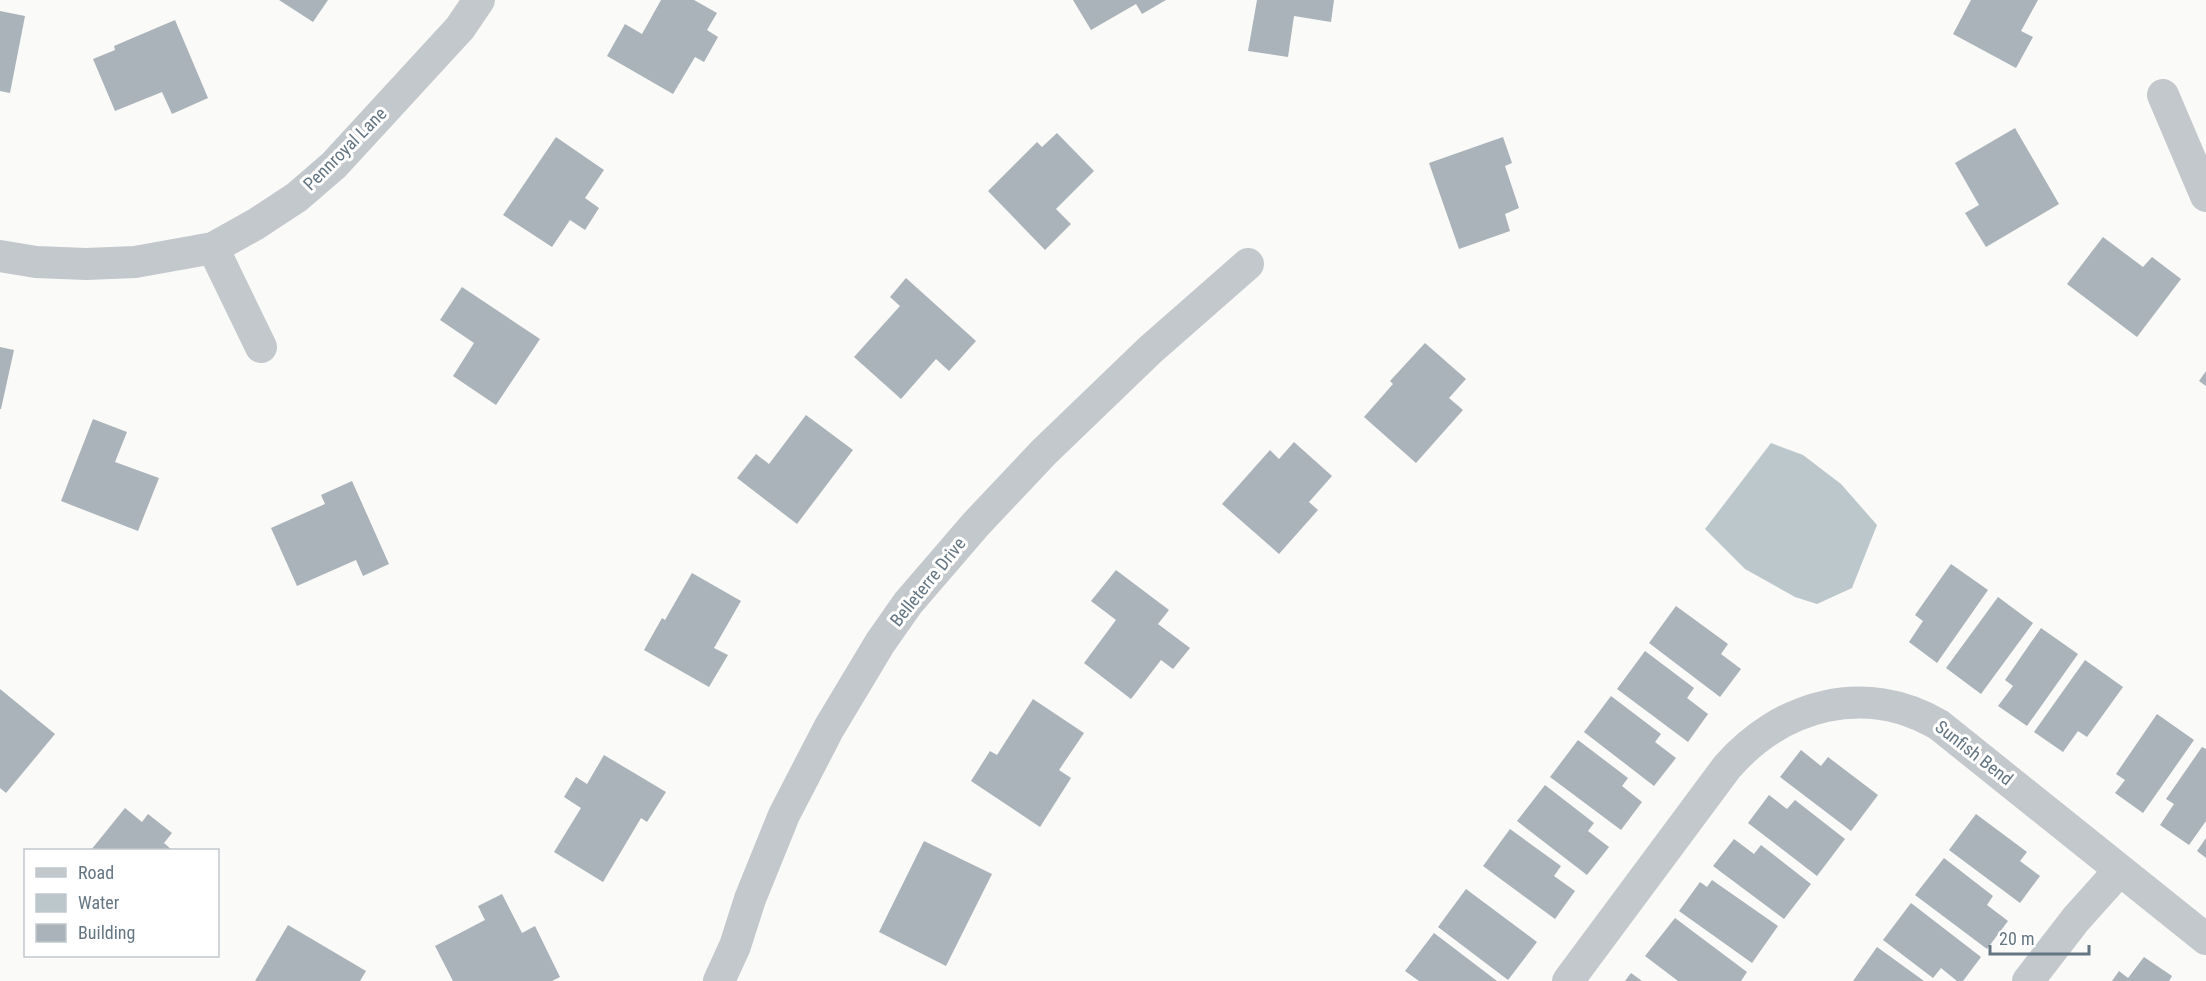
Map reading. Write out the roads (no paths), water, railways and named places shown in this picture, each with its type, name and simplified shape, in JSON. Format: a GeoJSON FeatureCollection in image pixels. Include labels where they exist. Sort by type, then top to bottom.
{"type":"FeatureCollection","features":[{"type":"Feature","properties":{"kind":"street","name":"Pennroyal Lane"},"geometry":{"type":"LineString","coordinates":[[0,256],[36,262],[86,264],[135,262],[213,248],[256,224],[297,197],[334,165],[460,28],[479,0]]}},
{"type":"Feature","properties":{"kind":"street"},"geometry":{"type":"LineString","coordinates":[[2163,94],[2206,196]]}},
{"type":"Feature","properties":{"kind":"street"},"geometry":{"type":"LineString","coordinates":[[213,248],[261,347]]}},
{"type":"Feature","properties":{"kind":"street","name":"Belleterre Drive"},"geometry":{"type":"LineString","coordinates":[[719,981],[735,946],[750,900],[784,815],[829,728],[880,643],[908,603],[976,524],[1044,452],[1150,350],[1248,264]]}},
{"type":"Feature","properties":{"kind":"street","name":"Sunfish Bend"},"geometry":{"type":"LineString","coordinates":[[1568,981],[1727,767],[1743,749],[1759,735],[1793,716],[1837,704],[1873,702],[1893,705],[1911,710],[1940,724],[2206,939]]}},
{"type":"Feature","properties":{"kind":"street"},"geometry":{"type":"LineString","coordinates":[[2028,981],[2076,919],[2120,871]]}},
{"type":"Feature","properties":{"kind":"water"},"geometry":{"type":"Polygon","coordinates":[[[1771,443],[1803,455],[1841,484],[1877,525],[1852,588],[1817,604],[1795,597],[1745,569],[1705,529],[1771,443]]]}}]}
